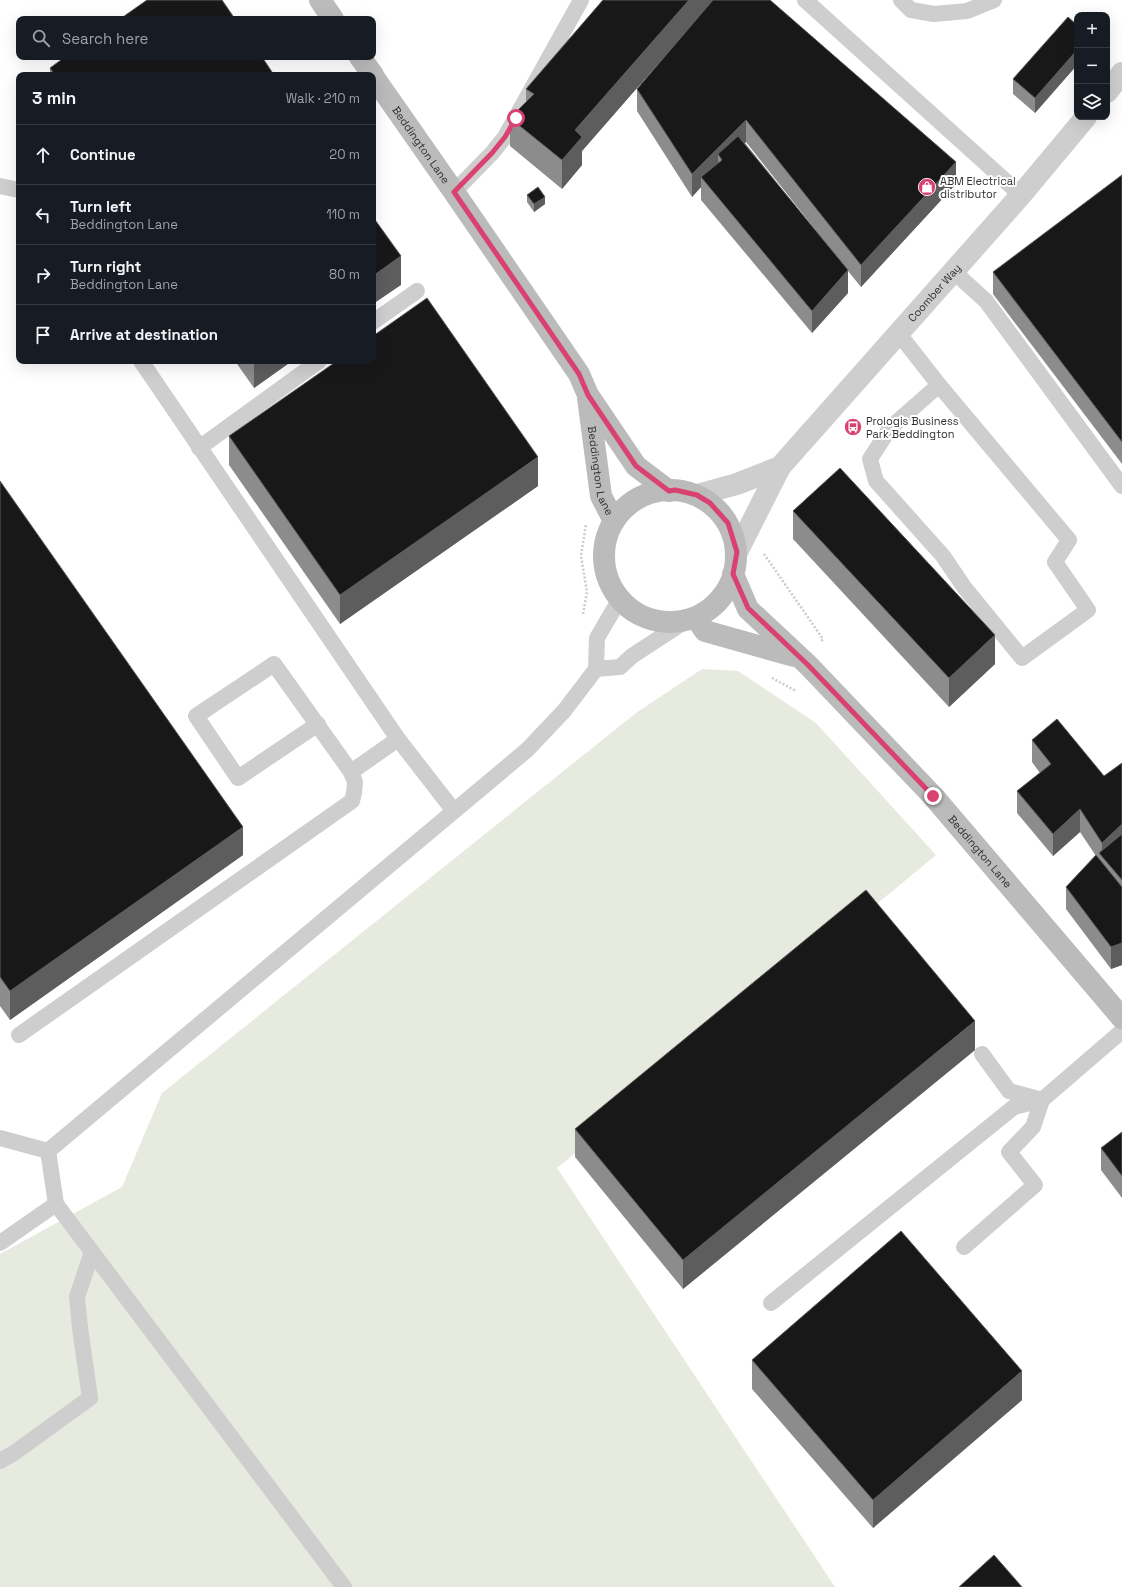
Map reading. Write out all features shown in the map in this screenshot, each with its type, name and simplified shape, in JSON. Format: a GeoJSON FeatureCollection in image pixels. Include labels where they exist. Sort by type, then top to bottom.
{"type":"FeatureCollection","features":[{"type":"Feature","properties":{"kind":"main road"},"geometry":{"type":"LineString","coordinates":[[320,0],[331,16]]}},
{"type":"Feature","properties":{"kind":"main road","name":"Beddington Lane"},"geometry":{"type":"LineString","coordinates":[[362,60],[371,72]]}},
{"type":"Feature","properties":{"kind":"main road","name":"Beddington Lane"},"geometry":{"type":"LineString","coordinates":[[376,79],[579,374],[588,395],[636,466],[669,491]]}},
{"type":"Feature","properties":{"kind":"main road","name":"Beddington Lane"},"geometry":{"type":"LineString","coordinates":[[588,395],[601,496],[614,521]]}},
{"type":"Feature","properties":{"kind":"main road","name":"Beddington Lane"},"geometry":{"type":"LineString","coordinates":[[675,490],[697,495],[710,503],[728,523],[737,552],[732,581],[715,606],[690,620],[654,621],[627,607],[621,597],[610,585],[604,562],[604,549],[614,521],[635,499],[658,491],[669,491],[675,490]]}},
{"type":"Feature","properties":{"kind":"main road","name":"Beddington Lane"},"geometry":{"type":"LineString","coordinates":[[733,574],[748,608],[803,661],[933,796],[1122,1018]]}},
{"type":"Feature","properties":{"kind":"main road"},"geometry":{"type":"LineString","coordinates":[[690,620],[705,631],[803,661]]}},
{"type":"Feature","properties":{"kind":"street"},"geometry":{"type":"LineString","coordinates":[[1110,88],[1122,73]]}},
{"type":"Feature","properties":{"kind":"street","name":"Coomber Way"},"geometry":{"type":"LineString","coordinates":[[737,552],[780,467],[954,272],[1084,120]]}},
{"type":"Feature","properties":{"kind":"street","name":"Coomber Way"},"geometry":{"type":"LineString","coordinates":[[697,495],[737,484],[780,467]]}},
{"type":"Feature","properties":{"kind":"lane"},"geometry":{"type":"LineString","coordinates":[[454,192],[492,153],[505,137],[581,0]]}},
{"type":"Feature","properties":{"kind":"lane"},"geometry":{"type":"LineString","coordinates":[[805,0],[1021,195]]}},
{"type":"Feature","properties":{"kind":"lane"},"geometry":{"type":"LineString","coordinates":[[901,0],[911,10],[934,14],[966,11],[994,0]]}},
{"type":"Feature","properties":{"kind":"lane"},"geometry":{"type":"LineString","coordinates":[[0,186],[16,189]]}},
{"type":"Feature","properties":{"kind":"lane"},"geometry":{"type":"LineString","coordinates":[[954,272],[986,301],[1122,486]]}},
{"type":"Feature","properties":{"kind":"lane"},"geometry":{"type":"LineString","coordinates":[[376,320],[417,291]]}},
{"type":"Feature","properties":{"kind":"lane"},"geometry":{"type":"LineString","coordinates":[[899,334],[938,385],[1069,540],[1055,562],[1088,610],[1022,658],[964,587],[943,556],[876,482],[870,459],[890,428],[938,385]]}},
{"type":"Feature","properties":{"kind":"lane"},"geometry":{"type":"LineString","coordinates":[[143,364],[398,739],[454,811]]}},
{"type":"Feature","properties":{"kind":"lane"},"geometry":{"type":"LineString","coordinates":[[199,448],[315,364]]}},
{"type":"Feature","properties":{"kind":"lane"},"geometry":{"type":"LineString","coordinates":[[48,1150],[527,750],[564,711],[596,669],[596,638],[621,597]]}},
{"type":"Feature","properties":{"kind":"lane"},"geometry":{"type":"LineString","coordinates":[[596,669],[620,667],[632,656],[690,620]]}},
{"type":"Feature","properties":{"kind":"lane"},"geometry":{"type":"LineString","coordinates":[[19,1035],[352,800],[355,782],[351,772],[318,724],[274,664],[196,716],[238,778],[318,724]]}},
{"type":"Feature","properties":{"kind":"lane"},"geometry":{"type":"LineString","coordinates":[[351,772],[398,739]]}},
{"type":"Feature","properties":{"kind":"lane"},"geometry":{"type":"LineString","coordinates":[[771,1303],[1014,1107],[1042,1100],[1122,1031]]}},
{"type":"Feature","properties":{"kind":"lane"},"geometry":{"type":"LineString","coordinates":[[982,1054],[1009,1091],[1042,1100]]}},
{"type":"Feature","properties":{"kind":"lane"},"geometry":{"type":"LineString","coordinates":[[964,1247],[1035,1184],[1009,1152],[1033,1127],[1042,1100]]}},
{"type":"Feature","properties":{"kind":"lane"},"geometry":{"type":"LineString","coordinates":[[0,1138],[48,1150]]}},
{"type":"Feature","properties":{"kind":"lane"},"geometry":{"type":"LineString","coordinates":[[48,1150],[56,1204],[344,1587]]}},
{"type":"Feature","properties":{"kind":"lane"},"geometry":{"type":"LineString","coordinates":[[0,1243],[56,1204]]}},
{"type":"Feature","properties":{"kind":"lane"},"geometry":{"type":"LineString","coordinates":[[0,1461],[14,1453],[90,1398],[77,1297],[92,1252]]}},
{"type":"Feature","properties":{"kind":"path"},"geometry":{"type":"LineString","coordinates":[[582,620],[587,592],[581,556],[586,521]]}},
{"type":"Feature","properties":{"kind":"path"},"geometry":{"type":"LineString","coordinates":[[761,550],[823,639],[803,661]]}},
{"type":"Feature","properties":{"kind":"path"},"geometry":{"type":"LineString","coordinates":[[771,678],[798,692]]}},
{"type":"Feature","properties":{"kind":"shaded area"},"geometry":{"type":"Polygon","coordinates":[[[702,669],[738,671],[816,723],[936,855],[557,1168],[835,1587],[0,1587],[0,1254],[122,1187],[162,1093],[636,713],[702,669]]]}},
{"type":"Feature","properties":{"kind":"building"},"geometry":{"type":"Polygon","coordinates":[[[147,0],[222,0],[233,16],[124,16],[147,0]]]}},
{"type":"Feature","properties":{"kind":"building"},"geometry":{"type":"Polygon","coordinates":[[[603,0],[689,0],[575,130],[582,137],[562,160],[510,118],[534,94],[526,89],[603,0]]]}},
{"type":"Feature","properties":{"kind":"building"},"geometry":{"type":"Polygon","coordinates":[[[713,0],[770,0],[956,162],[861,265],[746,120],[692,174],[637,89],[713,0]]]}},
{"type":"Feature","properties":{"kind":"building"},"geometry":{"type":"Polygon","coordinates":[[[1068,17],[1074,22],[1074,53],[1035,98],[1013,79],[1068,17]]]}},
{"type":"Feature","properties":{"kind":"building"},"geometry":{"type":"Polygon","coordinates":[[[61,60],[264,60],[272,72],[53,72],[50,68],[61,60]]]}},
{"type":"Feature","properties":{"kind":"building"},"geometry":{"type":"Polygon","coordinates":[[[738,136],[848,270],[812,311],[701,177],[722,160],[718,154],[738,136]]]}},
{"type":"Feature","properties":{"kind":"building"},"geometry":{"type":"Polygon","coordinates":[[[1122,175],[1122,442],[993,272],[1122,175]]]}},
{"type":"Feature","properties":{"kind":"building"},"geometry":{"type":"Polygon","coordinates":[[[538,187],[545,197],[534,204],[527,195],[538,187]]]}},
{"type":"Feature","properties":{"kind":"building"},"geometry":{"type":"Polygon","coordinates":[[[376,221],[401,256],[376,274],[376,221]]]}},
{"type":"Feature","properties":{"kind":"building"},"geometry":{"type":"Polygon","coordinates":[[[427,298],[538,457],[340,595],[229,436],[333,364],[376,364],[376,334],[427,298]]]}},
{"type":"Feature","properties":{"kind":"building"},"geometry":{"type":"Polygon","coordinates":[[[840,468],[995,635],[949,678],[793,511],[840,468]]]}},
{"type":"Feature","properties":{"kind":"building"},"geometry":{"type":"Polygon","coordinates":[[[0,481],[243,827],[10,991],[0,977],[0,481]]]}},
{"type":"Feature","properties":{"kind":"building"},"geometry":{"type":"Polygon","coordinates":[[[1057,719],[1104,776],[1122,763],[1122,824],[1102,843],[1080,809],[1053,834],[1017,791],[1051,764],[1032,740],[1057,719]]]}},
{"type":"Feature","properties":{"kind":"building"},"geometry":{"type":"Polygon","coordinates":[[[1122,834],[1122,880],[1099,853],[1122,834]]]}},
{"type":"Feature","properties":{"kind":"building"},"geometry":{"type":"Polygon","coordinates":[[[1096,855],[1122,887],[1122,943],[1111,947],[1066,887],[1096,855]]]}},
{"type":"Feature","properties":{"kind":"building"},"geometry":{"type":"Polygon","coordinates":[[[866,890],[975,1021],[683,1260],[575,1129],[866,890]]]}},
{"type":"Feature","properties":{"kind":"building"},"geometry":{"type":"Polygon","coordinates":[[[1122,1132],[1122,1176],[1101,1148],[1122,1132]]]}},
{"type":"Feature","properties":{"kind":"building"},"geometry":{"type":"Polygon","coordinates":[[[901,1231],[1022,1371],[873,1500],[752,1360],[901,1231]]]}},
{"type":"Feature","properties":{"kind":"building"},"geometry":{"type":"Polygon","coordinates":[[[994,1555],[1022,1587],[959,1587],[994,1555]]]}},
{"type":"Feature","properties":{"kind":"place","name":"ABM Electrical distributor"},"geometry":{"type":"Point","coordinates":[927,187]}},
{"type":"Feature","properties":{"kind":"place","name":"Prologis Business Park Beddington"},"geometry":{"type":"Point","coordinates":[853,427]}},
{"type":"Feature","properties":{"kind":"route"},"geometry":{"type":"LineString","coordinates":[[516,118],[505,137],[492,153],[454,192],[579,374],[588,395],[636,466],[669,491],[675,490],[697,495],[710,503],[728,523],[737,552],[733,574],[748,608],[808,665],[933,796]]}}]}
